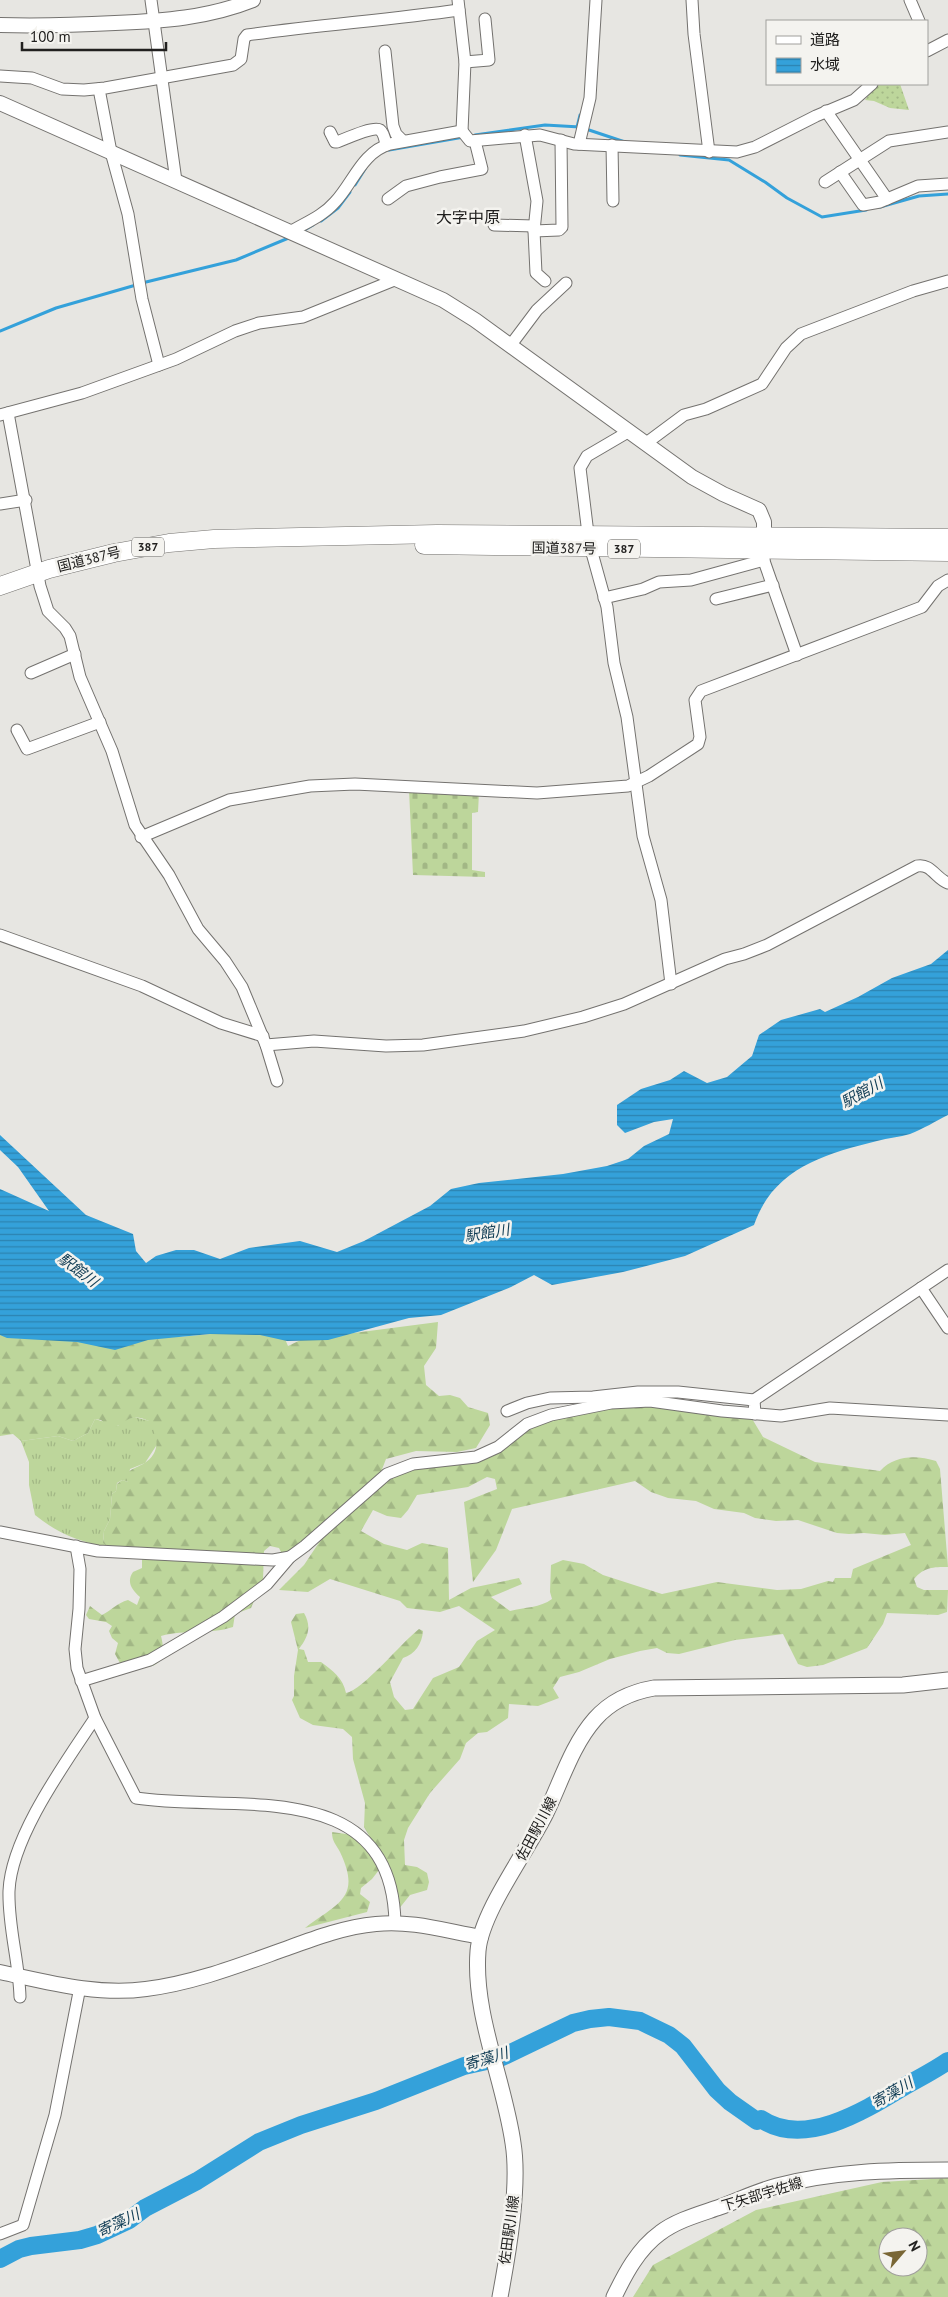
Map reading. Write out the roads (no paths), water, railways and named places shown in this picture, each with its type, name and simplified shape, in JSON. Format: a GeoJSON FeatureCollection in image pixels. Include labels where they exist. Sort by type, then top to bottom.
{"type":"FeatureCollection","features":[{"type":"Feature","properties":{"kind":"highway","name":"国道387号"},"geometry":{"type":"LineString","coordinates":[[0,586],[38,573],[101,556],[169,544],[214,539],[437,534],[764,549],[948,552]]}},
{"type":"Feature","properties":{"kind":"highway","name":"国道387号"},"geometry":{"type":"LineString","coordinates":[[764,549],[948,538]]}},
{"type":"Feature","properties":{"kind":"main road","name":"佐田駅川線"},"geometry":{"type":"LineString","coordinates":[[500,2297],[515,2188],[514,2146],[506,2105],[479,1998],[478,1948],[497,1901],[546,1814],[581,1739],[597,1717],[620,1700],[636,1692],[664,1686],[903,1685],[948,1680]]}},
{"type":"Feature","properties":{"kind":"main road","name":"下矢部宇佐線"},"geometry":{"type":"LineString","coordinates":[[614,2297],[626,2272],[652,2239],[670,2227],[706,2212],[776,2186],[814,2178],[852,2174],[948,2170]]}},
{"type":"Feature","properties":{"kind":"street"},"geometry":{"type":"LineString","coordinates":[[151,0],[176,181]]}},
{"type":"Feature","properties":{"kind":"street"},"geometry":{"type":"LineString","coordinates":[[0,25],[153,21],[204,15],[253,0]]}},
{"type":"Feature","properties":{"kind":"street"},"geometry":{"type":"LineString","coordinates":[[579,144],[590,98],[596,0]]}},
{"type":"Feature","properties":{"kind":"street"},"geometry":{"type":"LineString","coordinates":[[692,0],[694,34],[709,152]]}},
{"type":"Feature","properties":{"kind":"street"},"geometry":{"type":"LineString","coordinates":[[910,0],[919,20]]}},
{"type":"Feature","properties":{"kind":"street"},"geometry":{"type":"LineString","coordinates":[[0,76],[32,78],[70,90],[99,89],[236,64],[241,59],[244,39],[247,35],[308,26],[382,21],[458,5],[465,62],[462,131],[470,140],[525,135],[546,136],[579,144],[737,152],[750,149],[826,111],[859,89]]}},
{"type":"Feature","properties":{"kind":"street"},"geometry":{"type":"LineString","coordinates":[[465,62],[489,60],[486,19]]}},
{"type":"Feature","properties":{"kind":"street"},"geometry":{"type":"LineString","coordinates":[[928,47],[948,40]]}},
{"type":"Feature","properties":{"kind":"street"},"geometry":{"type":"LineString","coordinates":[[385,51],[393,126],[396,134],[403,141]]}},
{"type":"Feature","properties":{"kind":"street"},"geometry":{"type":"LineString","coordinates":[[99,89],[111,152],[128,214],[142,299],[159,365]]}},
{"type":"Feature","properties":{"kind":"street"},"geometry":{"type":"LineString","coordinates":[[0,103],[449,304],[701,483],[758,510],[764,522],[764,549],[772,585],[797,656]]}},
{"type":"Feature","properties":{"kind":"street"},"geometry":{"type":"LineString","coordinates":[[826,111],[887,199]]}},
{"type":"Feature","properties":{"kind":"street"},"geometry":{"type":"LineString","coordinates":[[330,132],[334,142],[336,142],[372,129],[378,129],[382,132],[386,145]]}},
{"type":"Feature","properties":{"kind":"street"},"geometry":{"type":"LineString","coordinates":[[295,235],[332,206],[369,156],[386,145],[462,131]]}},
{"type":"Feature","properties":{"kind":"street"},"geometry":{"type":"LineString","coordinates":[[825,182],[893,139],[948,132]]}},
{"type":"Feature","properties":{"kind":"street"},"geometry":{"type":"LineString","coordinates":[[525,135],[536,199],[534,228],[536,273],[546,280]]}},
{"type":"Feature","properties":{"kind":"street"},"geometry":{"type":"LineString","coordinates":[[494,225],[559,230],[562,227],[561,140]]}},
{"type":"Feature","properties":{"kind":"street"},"geometry":{"type":"LineString","coordinates":[[388,200],[406,186],[440,176],[482,169],[475,141]]}},
{"type":"Feature","properties":{"kind":"street"},"geometry":{"type":"LineString","coordinates":[[612,145],[614,201]]}},
{"type":"Feature","properties":{"kind":"street"},"geometry":{"type":"LineString","coordinates":[[840,172],[863,205],[887,199],[918,186],[948,184]]}},
{"type":"Feature","properties":{"kind":"street"},"geometry":{"type":"LineString","coordinates":[[277,1081],[264,1041],[236,977],[198,929],[169,875],[141,837],[131,816],[116,763],[82,681],[68,630],[48,611],[38,573],[26,500],[4,414],[56,401],[159,365],[235,331],[259,323],[303,317],[397,280]]}},
{"type":"Feature","properties":{"kind":"street"},"geometry":{"type":"LineString","coordinates":[[645,444],[684,416],[706,409],[762,384],[786,348],[802,334],[913,291],[948,281]]}},
{"type":"Feature","properties":{"kind":"street"},"geometry":{"type":"LineString","coordinates":[[510,346],[538,310],[566,283]]}},
{"type":"Feature","properties":{"kind":"street"},"geometry":{"type":"LineString","coordinates":[[628,432],[587,456],[581,465],[589,542],[604,598],[614,663],[627,717],[643,836],[661,900],[671,984]]}},
{"type":"Feature","properties":{"kind":"street"},"geometry":{"type":"LineString","coordinates":[[0,504],[26,500]]}},
{"type":"Feature","properties":{"kind":"street"},"geometry":{"type":"LineString","coordinates":[[604,598],[643,589],[659,582],[691,580],[764,549]]}},
{"type":"Feature","properties":{"kind":"street"},"geometry":{"type":"LineString","coordinates":[[141,837],[230,800],[310,786],[355,784],[537,793],[620,788],[635,784],[684,755],[698,744],[700,737],[695,700],[698,693],[922,608],[938,586],[948,580]]}},
{"type":"Feature","properties":{"kind":"street"},"geometry":{"type":"LineString","coordinates":[[716,599],[772,585]]}},
{"type":"Feature","properties":{"kind":"street"},"geometry":{"type":"LineString","coordinates":[[31,673],[75,654]]}},
{"type":"Feature","properties":{"kind":"street"},"geometry":{"type":"LineString","coordinates":[[17,730],[27,749],[100,722]]}},
{"type":"Feature","properties":{"kind":"street"},"geometry":{"type":"LineString","coordinates":[[0,935],[142,986],[264,1041],[314,1041],[407,1046],[478,1039],[532,1030],[624,1004],[725,959],[744,954],[766,944],[916,866],[928,867],[940,879],[948,883]]}},
{"type":"Feature","properties":{"kind":"street"},"geometry":{"type":"LineString","coordinates":[[507,1412],[527,1403],[550,1398],[593,1398],[638,1392],[678,1392],[754,1400],[948,1270]]}},
{"type":"Feature","properties":{"kind":"street"},"geometry":{"type":"LineString","coordinates":[[921,1288],[948,1328]]}},
{"type":"Feature","properties":{"kind":"street"},"geometry":{"type":"LineString","coordinates":[[754,1400],[755,1414]]}},
{"type":"Feature","properties":{"kind":"street"},"geometry":{"type":"LineString","coordinates":[[81,1681],[150,1660],[172,1649],[250,1598],[278,1574],[290,1557],[305,1546],[365,1491],[395,1470],[413,1464],[476,1457],[498,1446],[527,1424],[552,1415],[612,1403],[650,1401],[755,1414],[789,1416],[830,1408],[948,1415]]}},
{"type":"Feature","properties":{"kind":"street"},"geometry":{"type":"LineString","coordinates":[[0,1532],[98,1551],[273,1560],[290,1557]]}},
{"type":"Feature","properties":{"kind":"street"},"geometry":{"type":"LineString","coordinates":[[76,1546],[80,1568],[79,1609],[75,1649],[81,1681],[95,1718],[136,1798],[167,1802],[255,1804],[315,1812],[352,1828],[371,1846],[382,1865],[395,1899],[395,1923]]}},
{"type":"Feature","properties":{"kind":"street"},"geometry":{"type":"LineString","coordinates":[[20,1997],[19,1976],[9,1916],[9,1888],[15,1863],[32,1819],[95,1718]]}},
{"type":"Feature","properties":{"kind":"street"},"geometry":{"type":"LineString","coordinates":[[0,1972],[80,1987],[116,1991],[145,1990],[172,1985],[238,1965],[326,1934],[352,1927],[395,1923],[481,1937]]}},
{"type":"Feature","properties":{"kind":"street"},"geometry":{"type":"LineString","coordinates":[[0,2234],[23,2225],[55,2115],[80,1987]]}},
{"type":"Feature","properties":{"kind":"water","name":"駅館川"},"geometry":{"type":"Polygon","coordinates":[[[948,950],[948,1115],[910,1134],[857,1146],[803,1167],[787,1177],[774,1190],[763,1206],[754,1225],[685,1256],[623,1272],[552,1285],[534,1275],[511,1287],[441,1315],[409,1318],[328,1340],[287,1341],[260,1335],[210,1334],[148,1340],[115,1350],[77,1342],[7,1338],[0,1335],[0,1189],[49,1211],[18,1167],[0,1150],[0,1135],[86,1215],[133,1234],[136,1251],[146,1263],[156,1256],[176,1250],[194,1250],[220,1259],[249,1248],[300,1241],[337,1252],[364,1241],[430,1206],[451,1189],[479,1183],[563,1174],[607,1166],[628,1159],[644,1146],[669,1134],[673,1119],[654,1122],[625,1133],[617,1125],[617,1105],[641,1089],[670,1080],[684,1071],[707,1083],[727,1077],[752,1056],[759,1035],[781,1020],[820,1009],[825,1012],[858,997],[892,978],[931,964],[948,950]]]}},
{"type":"Feature","properties":{"kind":"waterway"},"geometry":{"type":"LineString","coordinates":[[577,127],[580,115]]}},
{"type":"Feature","properties":{"kind":"waterway"},"geometry":{"type":"LineString","coordinates":[[475,135],[545,125],[580,127]]}},
{"type":"Feature","properties":{"kind":"waterway"},"geometry":{"type":"LineString","coordinates":[[586,129],[625,142]]}},
{"type":"Feature","properties":{"kind":"waterway"},"geometry":{"type":"LineString","coordinates":[[389,150],[464,137]]}},
{"type":"Feature","properties":{"kind":"waterway"},"geometry":{"type":"LineString","coordinates":[[680,155],[729,160],[787,198],[822,217],[866,210]]}},
{"type":"Feature","properties":{"kind":"waterway"},"geometry":{"type":"LineString","coordinates":[[355,185],[365,169]]}},
{"type":"Feature","properties":{"kind":"waterway"},"geometry":{"type":"LineString","coordinates":[[321,221],[338,208],[350,192]]}},
{"type":"Feature","properties":{"kind":"waterway"},"geometry":{"type":"LineString","coordinates":[[880,207],[919,196],[948,194]]}},
{"type":"Feature","properties":{"kind":"waterway"},"geometry":{"type":"LineString","coordinates":[[301,232],[313,225]]}},
{"type":"Feature","properties":{"kind":"waterway"},"geometry":{"type":"LineString","coordinates":[[142,283],[236,260],[291,237]]}},
{"type":"Feature","properties":{"kind":"waterway"},"geometry":{"type":"LineString","coordinates":[[0,331],[56,308],[136,285]]}},
{"type":"Feature","properties":{"kind":"waterway","name":"寄藻川"},"geometry":{"type":"LineString","coordinates":[[0,2259],[19,2249],[31,2246],[80,2240],[97,2235],[129,2220],[145,2208],[197,2181],[259,2142],[301,2125],[376,2101],[464,2066],[500,2058],[573,2023],[590,2019],[609,2017],[640,2021],[669,2035],[683,2046],[717,2090],[730,2102],[757,2121],[761,2119],[778,2127],[797,2130],[816,2128],[854,2114],[948,2061]]}},
{"type":"Feature","properties":{"kind":"district","name":"大字中原"},"geometry":{"type":"Point","coordinates":[468,217]}}]}
